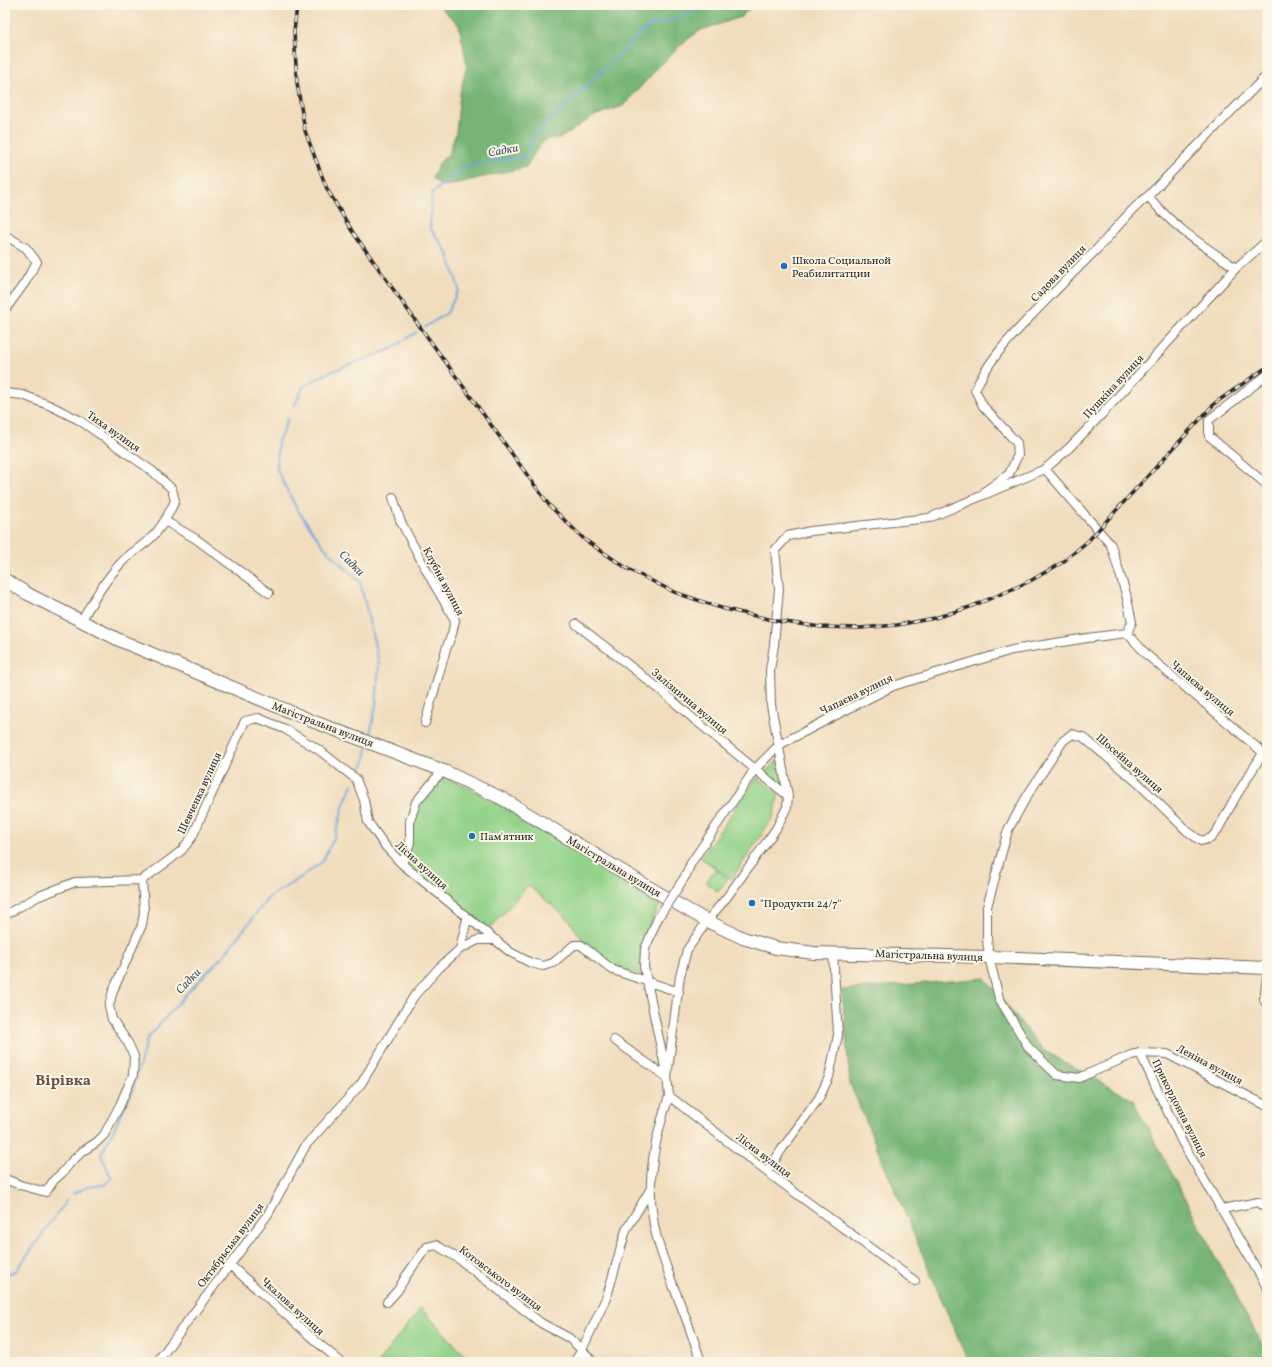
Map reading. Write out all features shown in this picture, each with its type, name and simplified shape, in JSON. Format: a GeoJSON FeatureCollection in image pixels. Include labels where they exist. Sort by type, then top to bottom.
{"type":"FeatureCollection","features":[{"type":"Feature","properties":{"kind":"main road","name":"Магістральна вулиця"},"geometry":{"type":"LineString","coordinates":[[5,580],[28,594],[119,640],[312,721],[444,771],[503,799],[655,891],[743,938],[776,948],[814,953],[989,957],[1267,968]]}},
{"type":"Feature","properties":{"kind":"street","name":"Садова вулиця"},"geometry":{"type":"LineString","coordinates":[[973,500],[1009,474],[1018,455],[1017,443],[983,406],[975,390],[982,374],[1007,341],[1110,235],[1137,204],[1148,196],[1267,75]]}},
{"type":"Feature","properties":{"kind":"street"},"geometry":{"type":"LineString","coordinates":[[1148,196],[1163,214],[1180,229],[1236,268]]}},
{"type":"Feature","properties":{"kind":"street"},"geometry":{"type":"LineString","coordinates":[[5,235],[26,248],[37,262],[24,284],[5,310]]}},
{"type":"Feature","properties":{"kind":"street","name":"Пушкіна вулиця"},"geometry":{"type":"LineString","coordinates":[[788,796],[771,705],[770,670],[774,645],[779,589],[775,550],[788,536],[811,531],[929,518],[1045,469],[1069,448],[1236,268],[1267,241]]}},
{"type":"Feature","properties":{"kind":"street"},"geometry":{"type":"LineString","coordinates":[[1267,375],[1209,420],[1209,436],[1267,485]]}},
{"type":"Feature","properties":{"kind":"street","name":"Тиха вулиця"},"geometry":{"type":"LineString","coordinates":[[5,393],[23,395],[51,406],[79,420],[150,470],[172,489],[175,501],[165,521],[150,539],[132,552],[121,563],[107,580],[81,621]]}},
{"type":"Feature","properties":{"kind":"street"},"geometry":{"type":"LineString","coordinates":[[1045,469],[1111,545],[1126,594],[1132,622],[1127,633]]}},
{"type":"Feature","properties":{"kind":"street","name":"Клубна вулиця"},"geometry":{"type":"LineString","coordinates":[[393,497],[400,520],[406,532],[455,620],[425,723]]}},
{"type":"Feature","properties":{"kind":"street"},"geometry":{"type":"LineString","coordinates":[[165,521],[196,539],[269,593]]}},
{"type":"Feature","properties":{"kind":"street","name":"Залізнична вулиця"},"geometry":{"type":"LineString","coordinates":[[576,624],[658,688],[700,725],[788,796]]}},
{"type":"Feature","properties":{"kind":"street","name":"Чапаєва вулиця"},"geometry":{"type":"LineString","coordinates":[[667,1077],[644,967],[645,949],[658,918],[686,875],[691,863],[755,769],[779,745],[893,686],[1012,650],[1127,633],[1147,655],[1266,755]]}},
{"type":"Feature","properties":{"kind":"street","name":"Лісна вулиця"},"geometry":{"type":"LineString","coordinates":[[245,720],[258,718],[285,729],[319,750],[356,779],[364,800],[368,822],[386,847],[402,864],[467,919],[510,952],[531,963],[543,966],[553,963],[574,945],[578,944],[613,970],[647,982]]}},
{"type":"Feature","properties":{"kind":"street","name":"Шевченка вулиця"},"geometry":{"type":"LineString","coordinates":[[142,880],[182,850],[192,837],[245,720]]}},
{"type":"Feature","properties":{"kind":"street","name":"Шосейна вулиця"},"geometry":{"type":"LineString","coordinates":[[989,957],[986,939],[987,907],[1008,830],[1026,796],[1063,741],[1072,734],[1083,737],[1088,741],[1138,783],[1187,831],[1201,841],[1211,838],[1217,832],[1236,796],[1266,755]]}},
{"type":"Feature","properties":{"kind":"street"},"geometry":{"type":"LineString","coordinates":[[402,864],[410,844],[410,821],[416,802],[436,778],[444,771]]}},
{"type":"Feature","properties":{"kind":"street"},"geometry":{"type":"LineString","coordinates":[[701,1362],[661,1252],[653,1219],[651,1188],[653,1159],[660,1125],[669,1096],[667,1077],[680,976],[687,950],[707,920],[727,897],[776,829],[787,807],[788,796]]}},
{"type":"Feature","properties":{"kind":"street"},"geometry":{"type":"LineString","coordinates":[[5,915],[38,897],[75,882],[142,880],[144,911],[142,925],[113,991],[109,1006],[112,1019],[128,1043],[134,1056],[133,1075],[120,1105],[104,1134],[97,1142],[83,1151],[71,1162],[54,1180],[46,1192],[5,1179]]}},
{"type":"Feature","properties":{"kind":"street"},"geometry":{"type":"LineString","coordinates":[[460,949],[467,919]]}},
{"type":"Feature","properties":{"kind":"street","name":"Октябрьська вулиця"},"geometry":{"type":"LineString","coordinates":[[157,1362],[268,1214],[306,1146],[361,1084],[414,996],[439,968],[460,949],[478,940],[496,940]]}},
{"type":"Feature","properties":{"kind":"street"},"geometry":{"type":"LineString","coordinates":[[767,1172],[819,1098],[829,1077],[838,1035],[833,953]]}},
{"type":"Feature","properties":{"kind":"street","name":"Прикордонна вулиця"},"geometry":{"type":"LineString","coordinates":[[989,957],[999,998],[1029,1048],[1057,1075],[1079,1078],[1131,1055],[1140,1053],[1182,1142],[1267,1286]]}},
{"type":"Feature","properties":{"kind":"street"},"geometry":{"type":"LineString","coordinates":[[1267,978],[1264,999],[1267,1005]]}},
{"type":"Feature","properties":{"kind":"street"},"geometry":{"type":"LineString","coordinates":[[647,982],[679,992]]}},
{"type":"Feature","properties":{"kind":"street"},"geometry":{"type":"LineString","coordinates":[[614,1040],[667,1077]]}},
{"type":"Feature","properties":{"kind":"street","name":"Леніна вулиця"},"geometry":{"type":"LineString","coordinates":[[1140,1053],[1167,1054],[1267,1106]]}},
{"type":"Feature","properties":{"kind":"street","name":"Лісна вулиця"},"geometry":{"type":"LineString","coordinates":[[669,1096],[767,1172],[915,1281]]}},
{"type":"Feature","properties":{"kind":"street"},"geometry":{"type":"LineString","coordinates":[[574,1362],[582,1350],[607,1296],[626,1230],[651,1188]]}},
{"type":"Feature","properties":{"kind":"street"},"geometry":{"type":"LineString","coordinates":[[1222,1209],[1258,1202],[1267,1208]]}},
{"type":"Feature","properties":{"kind":"street","name":"Котовського вулиця"},"geometry":{"type":"LineString","coordinates":[[387,1302],[398,1290],[427,1247],[436,1245],[459,1258],[540,1323],[569,1338],[593,1362]]}},
{"type":"Feature","properties":{"kind":"street","name":"Чкалова вулиця"},"geometry":{"type":"LineString","coordinates":[[230,1265],[341,1362]]}},
{"type":"Feature","properties":{"kind":"green space"},"geometry":{"type":"Polygon","coordinates":[[[438,5],[759,5],[749,9],[741,17],[701,30],[684,42],[623,106],[594,116],[561,138],[547,139],[539,146],[526,167],[445,186],[439,184],[432,178],[438,165],[449,153],[456,133],[460,93],[467,65],[459,25],[438,5]]]}},
{"type":"Feature","properties":{"kind":"green space"},"geometry":{"type":"Polygon","coordinates":[[[780,759],[784,788],[765,772],[780,759]]]}},
{"type":"Feature","properties":{"kind":"green space"},"geometry":{"type":"Polygon","coordinates":[[[445,776],[501,805],[661,903],[648,929],[642,947],[640,975],[615,967],[585,943],[569,920],[528,885],[487,930],[408,865],[406,860],[418,805],[445,776]]]}},
{"type":"Feature","properties":{"kind":"green space"},"geometry":{"type":"Polygon","coordinates":[[[757,777],[779,794],[773,817],[732,879],[701,858],[757,777]]]}},
{"type":"Feature","properties":{"kind":"green space"},"geometry":{"type":"Polygon","coordinates":[[[715,869],[728,878],[718,892],[706,882],[715,869]]]}},
{"type":"Feature","properties":{"kind":"green space"},"geometry":{"type":"Polygon","coordinates":[[[985,978],[1043,1050],[1133,1100],[1267,1354],[1267,1362],[968,1362],[850,1084],[842,990],[985,978]]]}},
{"type":"Feature","properties":{"kind":"green space"},"geometry":{"type":"Polygon","coordinates":[[[421,1308],[471,1362],[378,1362],[421,1308]]]}},
{"type":"Feature","properties":{"kind":"waterway","name":"Садки"},"geometry":{"type":"LineString","coordinates":[[425,327],[447,313],[459,289],[448,253],[430,228],[432,194],[449,178],[477,164],[525,156],[533,137],[647,27],[684,16],[704,5]]}},
{"type":"Feature","properties":{"kind":"waterway","name":"Садки"},"geometry":{"type":"LineString","coordinates":[[293,408],[304,386],[330,372],[389,350],[417,332]]}},
{"type":"Feature","properties":{"kind":"waterway","name":"Садки"},"geometry":{"type":"LineString","coordinates":[[288,419],[278,441],[277,470],[297,509],[325,548],[360,582],[379,663],[376,705],[370,736]]}},
{"type":"Feature","properties":{"kind":"waterway","name":"Садки"},"geometry":{"type":"LineString","coordinates":[[359,773],[365,761],[367,748]]}},
{"type":"Feature","properties":{"kind":"waterway","name":"Садки"},"geometry":{"type":"LineString","coordinates":[[73,1194],[87,1187],[104,1185],[112,1179],[101,1155],[132,1092],[147,1039],[187,993],[224,955],[269,897],[300,878],[322,862],[335,836],[345,801],[353,784]]}},
{"type":"Feature","properties":{"kind":"waterway","name":"Садки"},"geometry":{"type":"LineString","coordinates":[[5,1275],[16,1271],[67,1200]]}},
{"type":"Feature","properties":{"kind":"railway"},"geometry":{"type":"LineString","coordinates":[[297,5],[294,32],[297,83],[305,131],[327,189],[352,231],[549,505],[585,540],[628,569],[674,592],[721,608],[777,621],[821,627],[860,628],[897,625],[935,618],[970,607],[1030,581],[1063,562],[1088,541],[1215,403],[1267,367]]}},
{"type":"Feature","properties":{"kind":"place","name":"Школа Социальной Реабилитатции"},"geometry":{"type":"Point","coordinates":[784,266]}},
{"type":"Feature","properties":{"kind":"place","name":"Пам'ятник"},"geometry":{"type":"Point","coordinates":[472,836]}},
{"type":"Feature","properties":{"kind":"place","name":"\"Продукти 24/7\""},"geometry":{"type":"Point","coordinates":[752,903]}},
{"type":"Feature","properties":{"kind":"district","name":"Вірівка"},"geometry":{"type":"Point","coordinates":[63,1080]}}]}
